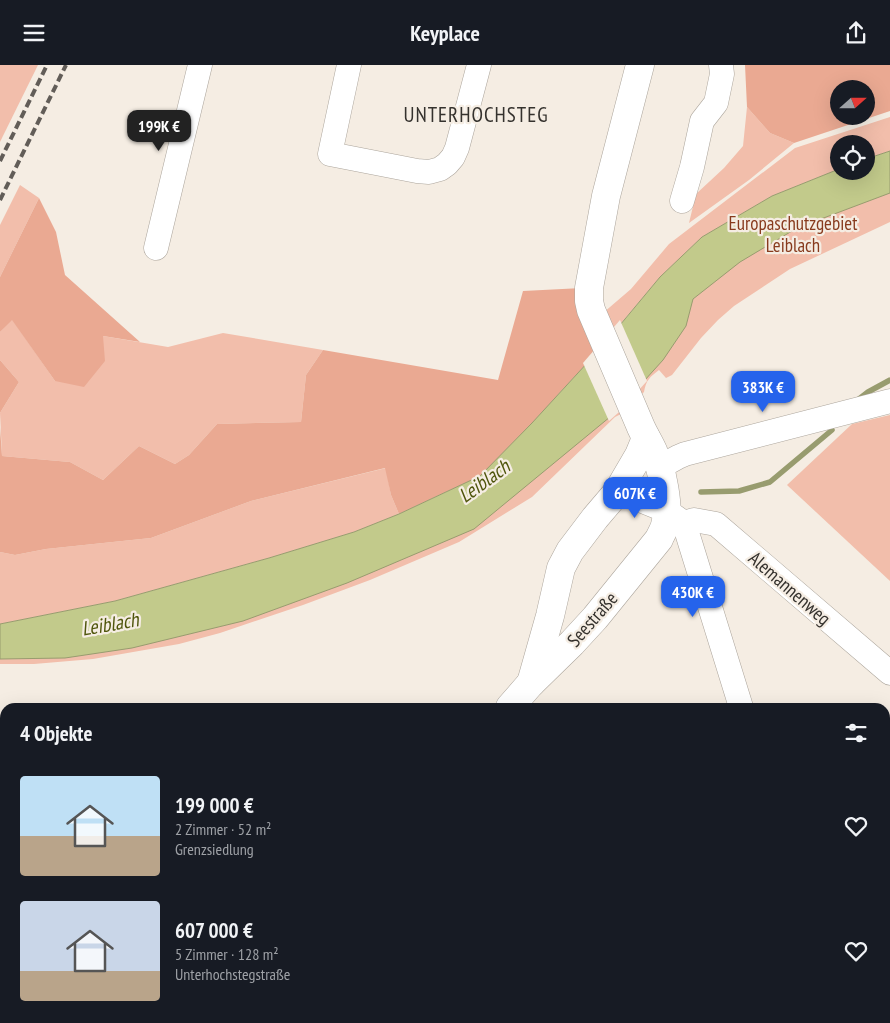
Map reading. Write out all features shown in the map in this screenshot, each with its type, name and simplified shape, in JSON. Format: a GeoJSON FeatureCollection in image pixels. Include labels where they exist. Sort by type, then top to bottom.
{"type":"FeatureCollection","features":[{"type":"Feature","properties":{"kind":"main road","name":"Seestraße"},"geometry":{"type":"LineString","coordinates":[[513,703],[595,618],[658,539],[665,525],[675,517],[660,467],[641,428],[595,320],[589,301],[588,288],[606,196],[640,65]]}},
{"type":"Feature","properties":{"kind":"main road","name":"Seestraße"},"geometry":{"type":"LineString","coordinates":[[530,684],[550,616],[561,568],[570,551],[618,491],[639,455],[641,428]]}},
{"type":"Feature","properties":{"kind":"street"},"geometry":{"type":"LineString","coordinates":[[156,248],[200,65]]}},
{"type":"Feature","properties":{"kind":"street"},"geometry":{"type":"LineString","coordinates":[[349,65],[330,154],[429,172],[440,169],[448,164],[453,157],[479,65]]}},
{"type":"Feature","properties":{"kind":"street"},"geometry":{"type":"LineString","coordinates":[[682,201],[702,121],[716,103],[722,74],[721,65]]}},
{"type":"Feature","properties":{"kind":"street"},"geometry":{"type":"LineString","coordinates":[[660,467],[678,457],[890,401]]}},
{"type":"Feature","properties":{"kind":"street"},"geometry":{"type":"LineString","coordinates":[[618,491],[675,517],[740,703]]}},
{"type":"Feature","properties":{"kind":"street","name":"Alemannenweg"},"geometry":{"type":"LineString","coordinates":[[675,517],[716,524],[890,673]]}},
{"type":"Feature","properties":{"kind":"green space"},"geometry":{"type":"Polygon","coordinates":[[[0,65],[38,65],[0,142],[0,65]]]}},
{"type":"Feature","properties":{"kind":"green space"},"geometry":{"type":"Polygon","coordinates":[[[747,107],[770,133],[794,143],[749,180],[689,223],[696,194],[724,168],[743,146],[747,107]]]}},
{"type":"Feature","properties":{"kind":"green space"},"geometry":{"type":"Polygon","coordinates":[[[890,117],[890,151],[875,156],[875,135],[835,135],[865,125],[875,125],[875,122],[890,117]]]}},
{"type":"Feature","properties":{"kind":"green space"},"geometry":{"type":"Polygon","coordinates":[[[830,137],[830,173],[772,196],[702,237],[660,277],[612,334],[603,313],[631,289],[669,244],[795,148],[830,137]]]}},
{"type":"Feature","properties":{"kind":"green space","name":"Europaschutzgebiet Leiblach"},"geometry":{"type":"Polygon","coordinates":[[[890,166],[890,222],[790,269],[734,306],[701,338],[672,375],[666,378],[659,370],[653,375],[647,382],[644,392],[621,414],[615,417],[532,497],[459,542],[370,580],[303,605],[220,633],[179,644],[93,659],[34,664],[0,664],[0,637],[400,534],[672,296],[867,180],[875,180],[875,175],[890,166]]]}},
{"type":"Feature","properties":{"kind":"green space"},"geometry":{"type":"Polygon","coordinates":[[[20,185],[39,198],[0,277],[0,225],[20,185]]]}},
{"type":"Feature","properties":{"kind":"green space"},"geometry":{"type":"Polygon","coordinates":[[[12,319],[55,381],[103,336],[168,347],[223,333],[323,350],[306,375],[301,422],[217,424],[189,455],[175,464],[139,446],[103,480],[70,462],[2,456],[0,413],[19,382],[0,360],[0,332],[12,319]]]}},
{"type":"Feature","properties":{"kind":"green space"},"geometry":{"type":"Polygon","coordinates":[[[890,415],[890,581],[787,485],[852,424],[890,415]]]}},
{"type":"Feature","properties":{"kind":"green space"},"geometry":{"type":"Polygon","coordinates":[[[386,468],[391,495],[399,514],[354,532],[115,601],[0,624],[0,552],[15,555],[46,549],[151,538],[251,501],[386,468]]]}},
{"type":"Feature","properties":{"kind":"shaded area"},"geometry":{"type":"Polygon","coordinates":[[[745,65],[890,65],[890,111],[875,116],[875,80],[830,80],[830,125],[848,125],[794,143],[770,133],[747,107],[745,65]]]}},
{"type":"Feature","properties":{"kind":"shaded area"},"geometry":{"type":"Polygon","coordinates":[[[39,198],[56,232],[65,275],[140,342],[103,336],[105,361],[84,387],[55,381],[12,320],[0,332],[0,277],[39,198]]]}},
{"type":"Feature","properties":{"kind":"shaded area"},"geometry":{"type":"Polygon","coordinates":[[[582,288],[600,349],[480,476],[399,514],[391,495],[385,468],[251,501],[151,538],[46,549],[15,555],[0,552],[0,427],[2,456],[70,462],[103,480],[139,446],[175,464],[189,455],[217,424],[301,422],[306,375],[323,350],[498,380],[523,291],[582,288]]]}},
{"type":"Feature","properties":{"kind":"shaded area"},"geometry":{"type":"Polygon","coordinates":[[[0,360],[19,382],[0,413],[0,360]]]}},
{"type":"Feature","properties":{"kind":"water","name":"Leiblach"},"geometry":{"type":"Polygon","coordinates":[[[890,151],[890,193],[797,228],[740,262],[693,299],[686,326],[663,360],[616,412],[474,529],[347,583],[243,621],[132,648],[65,658],[0,659],[0,624],[115,601],[354,532],[399,514],[480,476],[600,349],[660,277],[702,237],[772,196],[830,173],[830,180],[875,180],[875,156],[890,151]]]}},
{"type":"Feature","properties":{"kind":"pier"},"geometry":{"type":"Polygon","coordinates":[[[620,320],[647,381],[609,421],[583,363],[620,320]]]}},
{"type":"Feature","properties":{"kind":"waterway"},"geometry":{"type":"LineString","coordinates":[[859,399],[890,380]]}},
{"type":"Feature","properties":{"kind":"waterway"},"geometry":{"type":"LineString","coordinates":[[701,492],[739,491],[770,482],[832,430]]}},
{"type":"Feature","properties":{"kind":"railway"},"geometry":{"type":"LineString","coordinates":[[0,161],[47,65]]}},
{"type":"Feature","properties":{"kind":"railway"},"geometry":{"type":"LineString","coordinates":[[0,200],[66,65]]}},
{"type":"Feature","properties":{"kind":"district","name":"UNTERHOCHSTEG"},"geometry":{"type":"Point","coordinates":[476,115]}}]}
